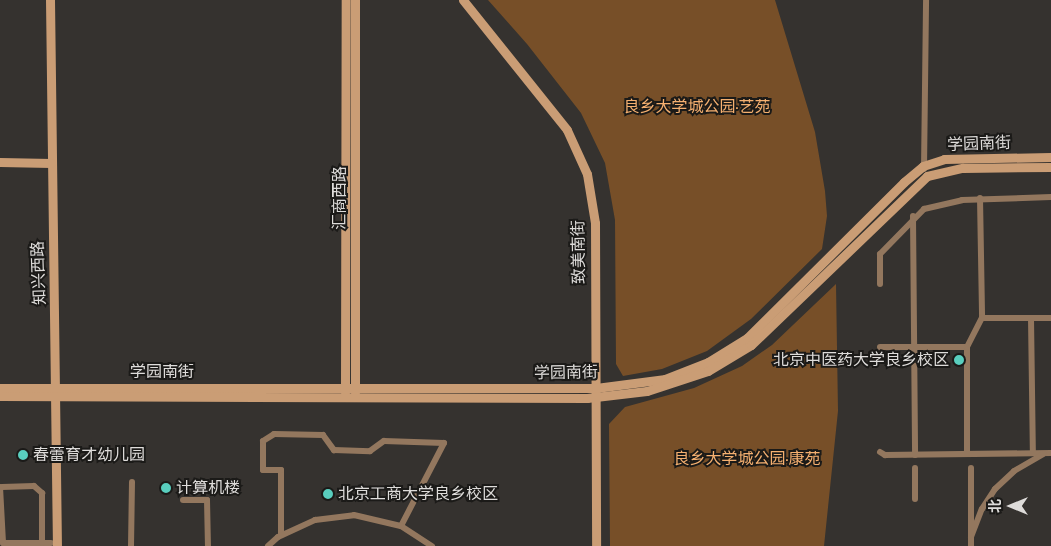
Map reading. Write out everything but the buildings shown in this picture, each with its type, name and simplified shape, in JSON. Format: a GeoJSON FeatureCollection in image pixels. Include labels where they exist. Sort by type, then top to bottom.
{"type":"FeatureCollection","features":[{"type":"Feature","properties":{"kind":"street","name":"知兴西路"},"geometry":{"type":"LineString","coordinates":[[50,0],[51,163],[57,392],[54,545]]}},
{"type":"Feature","properties":{"kind":"street","name":"汇商西路"},"geometry":{"type":"LineString","coordinates":[[345,392],[346,0]]}},
{"type":"Feature","properties":{"kind":"street","name":"汇商西路"},"geometry":{"type":"LineString","coordinates":[[355,0],[355,392]]}},
{"type":"Feature","properties":{"kind":"street","name":"致美南街"},"geometry":{"type":"LineString","coordinates":[[462,0],[567,130],[587,174],[595,223],[596,546]]}},
{"type":"Feature","properties":{"kind":"street"},"geometry":{"type":"LineString","coordinates":[[926,0],[923,166],[927,176]]}},
{"type":"Feature","properties":{"kind":"street","name":"学园南街"},"geometry":{"type":"LineString","coordinates":[[596,393],[665,380],[708,362],[747,338],[923,166],[944,159],[1051,157]]}},
{"type":"Feature","properties":{"kind":"street"},"geometry":{"type":"LineString","coordinates":[[0,162],[51,163]]}},
{"type":"Feature","properties":{"kind":"street","name":"学园南街"},"geometry":{"type":"LineString","coordinates":[[0,388],[57,392],[596,393],[668,386],[708,371],[742,350],[785,315],[927,176],[963,168],[1051,168]]}},
{"type":"Feature","properties":{"kind":"street"},"geometry":{"type":"LineString","coordinates":[[880,284],[880,254],[913,216],[924,209],[980,198],[1051,197]]}},
{"type":"Feature","properties":{"kind":"street"},"geometry":{"type":"LineString","coordinates":[[967,454],[967,347],[982,318],[980,198]]}},
{"type":"Feature","properties":{"kind":"street"},"geometry":{"type":"LineString","coordinates":[[913,216],[915,455]]}},
{"type":"Feature","properties":{"kind":"street"},"geometry":{"type":"LineString","coordinates":[[982,318],[1051,318]]}},
{"type":"Feature","properties":{"kind":"street"},"geometry":{"type":"LineString","coordinates":[[1031,318],[1033,453]]}},
{"type":"Feature","properties":{"kind":"street"},"geometry":{"type":"LineString","coordinates":[[880,347],[967,347]]}},
{"type":"Feature","properties":{"kind":"street","name":"学园南街"},"geometry":{"type":"LineString","coordinates":[[0,396],[57,392]]}},
{"type":"Feature","properties":{"kind":"street"},"geometry":{"type":"LineString","coordinates":[[281,535],[281,470],[263,470],[263,441],[274,434],[323,435],[334,450],[370,451],[384,441],[444,443],[401,526]]}},
{"type":"Feature","properties":{"kind":"street"},"geometry":{"type":"LineString","coordinates":[[880,452],[885,455],[1048,453]]}},
{"type":"Feature","properties":{"kind":"street"},"geometry":{"type":"LineString","coordinates":[[971,537],[982,510],[995,489],[1014,471],[1048,453]]}},
{"type":"Feature","properties":{"kind":"street"},"geometry":{"type":"LineString","coordinates":[[915,468],[915,499]]}},
{"type":"Feature","properties":{"kind":"street"},"geometry":{"type":"LineString","coordinates":[[971,468],[971,546]]}},
{"type":"Feature","properties":{"kind":"street"},"geometry":{"type":"LineString","coordinates":[[131,546],[132,482]]}},
{"type":"Feature","properties":{"kind":"street"},"geometry":{"type":"LineString","coordinates":[[40,544],[42,493],[34,486],[1,487],[3,545],[54,545]]}},
{"type":"Feature","properties":{"kind":"street"},"geometry":{"type":"LineString","coordinates":[[183,500],[207,500],[208,546]]}},
{"type":"Feature","properties":{"kind":"street"},"geometry":{"type":"LineString","coordinates":[[268,546],[281,535],[306,523],[333,516],[354,515],[401,526],[432,546]]}},
{"type":"Feature","properties":{"kind":"green space","name":"良乡大学城公园·艺苑"},"geometry":{"type":"Polygon","coordinates":[[[488,0],[775,0],[815,132],[825,191],[827,216],[822,249],[751,319],[707,351],[662,369],[623,376],[616,364],[615,220],[605,163],[581,113],[527,44],[488,0]]]}},
{"type":"Feature","properties":{"kind":"green space","name":"良乡大学城公园·康苑"},"geometry":{"type":"Polygon","coordinates":[[[836,284],[838,411],[824,546],[610,546],[609,424],[625,407],[694,388],[742,366],[772,345],[836,284]]]}},
{"type":"Feature","properties":{"kind":"place","name":"北京中医药大学良乡校区"},"geometry":{"type":"Point","coordinates":[959,360]}},
{"type":"Feature","properties":{"kind":"place","name":"春蕾育才幼儿园"},"geometry":{"type":"Point","coordinates":[23,455]}},
{"type":"Feature","properties":{"kind":"place","name":"计算机楼"},"geometry":{"type":"Point","coordinates":[166,488]}},
{"type":"Feature","properties":{"kind":"place","name":"北京工商大学良乡校区"},"geometry":{"type":"Point","coordinates":[328,494]}}]}
